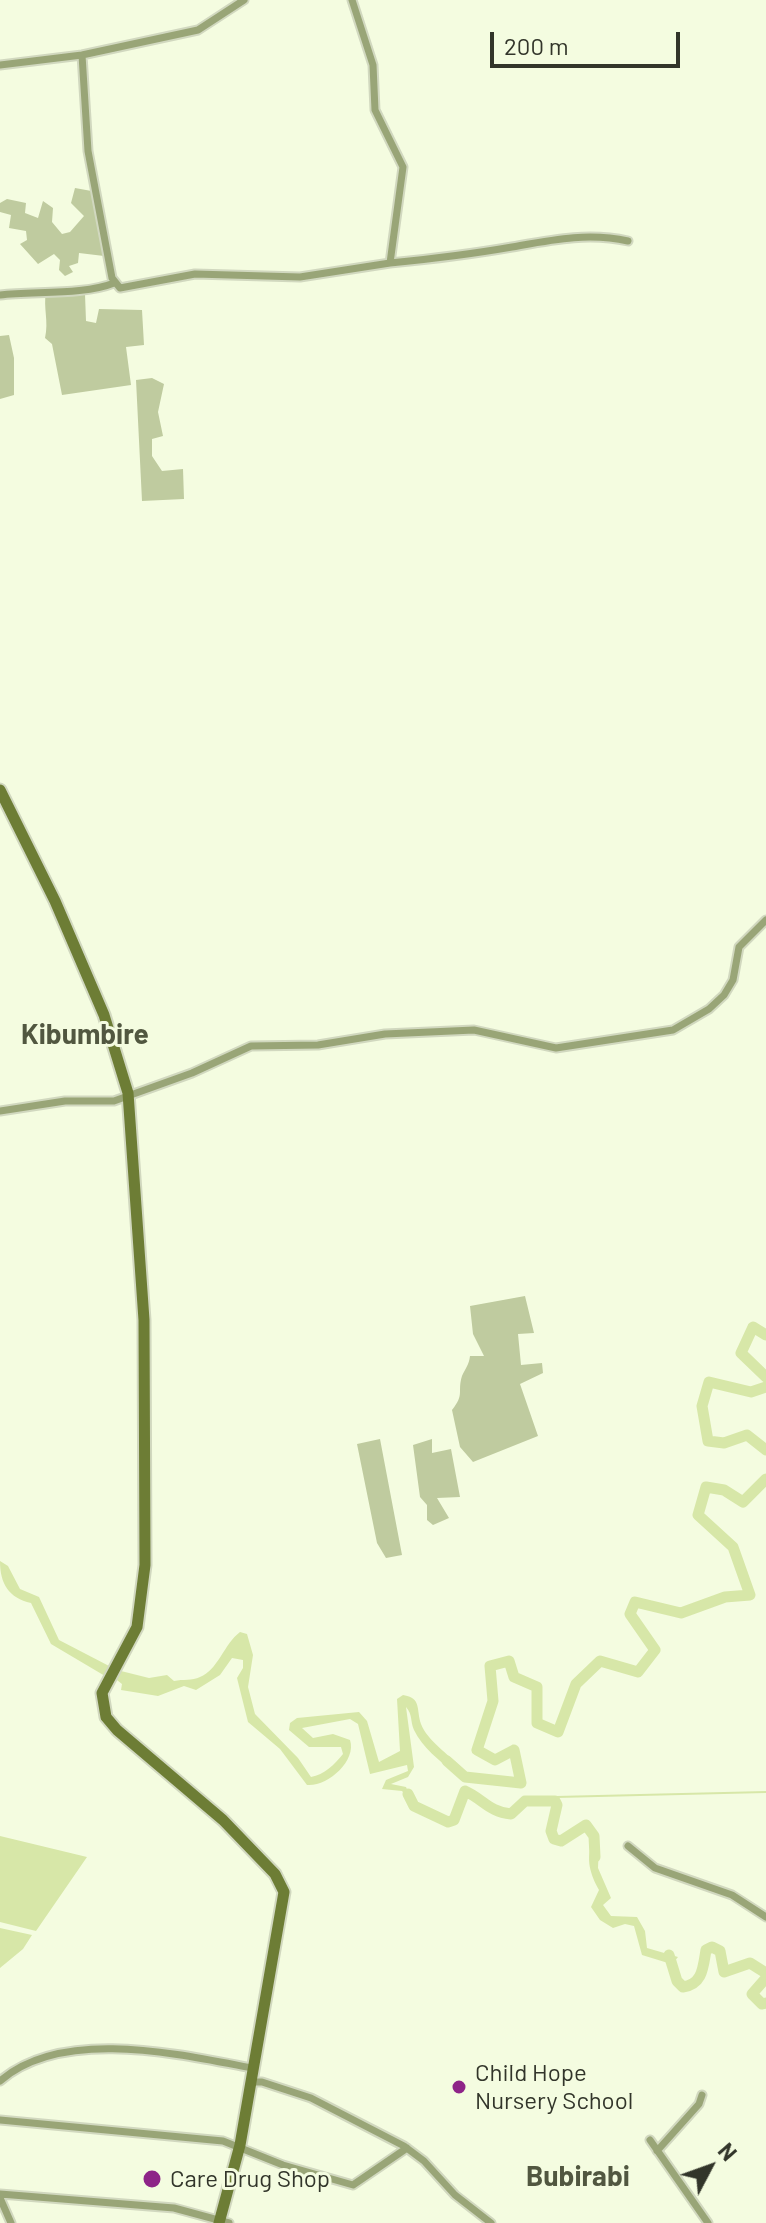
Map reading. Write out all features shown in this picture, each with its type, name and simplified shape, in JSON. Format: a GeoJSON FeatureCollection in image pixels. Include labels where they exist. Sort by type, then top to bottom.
{"type":"FeatureCollection","features":[{"type":"Feature","properties":{"kind":"street"},"geometry":{"type":"LineString","coordinates":[[0,65],[82,55],[198,30],[244,0]]}},
{"type":"Feature","properties":{"kind":"street"},"geometry":{"type":"LineString","coordinates":[[352,0],[373,65],[375,110],[403,167],[390,263]]}},
{"type":"Feature","properties":{"kind":"street"},"geometry":{"type":"LineString","coordinates":[[82,55],[88,151],[114,283],[120,288],[195,274],[300,277],[459,256],[533,240],[591,236],[628,241]]}},
{"type":"Feature","properties":{"kind":"street"},"geometry":{"type":"LineString","coordinates":[[0,295],[43,289],[86,290],[114,283]]}},
{"type":"Feature","properties":{"kind":"street"},"geometry":{"type":"LineString","coordinates":[[0,790],[55,901],[104,1015],[128,1093],[144,1320],[145,1565],[140,1616],[109,1676],[102,1693],[102,1707],[117,1730],[223,1820],[283,1885],[240,2145],[223,2222],[174,2208],[0,2196],[11,2223]]}},
{"type":"Feature","properties":{"kind":"street"},"geometry":{"type":"LineString","coordinates":[[0,1111],[65,1101],[114,1101],[251,1046],[318,1045],[385,1034],[474,1030],[537,1046],[567,1048],[673,1030],[709,1009],[724,995],[733,980],[739,947],[766,920]]}},
{"type":"Feature","properties":{"kind":"street"},"geometry":{"type":"LineString","coordinates":[[628,1846],[655,1868],[732,1895],[766,1917]]}},
{"type":"Feature","properties":{"kind":"street"},"geometry":{"type":"LineString","coordinates":[[0,2081],[25,2062],[47,2053],[140,2051],[252,2068]]}},
{"type":"Feature","properties":{"kind":"street"},"geometry":{"type":"LineString","coordinates":[[250,2082],[270,2084],[311,2098],[407,2148],[455,2195],[491,2223]]}},
{"type":"Feature","properties":{"kind":"street"},"geometry":{"type":"LineString","coordinates":[[657,2151],[699,2104],[702,2095]]}},
{"type":"Feature","properties":{"kind":"street"},"geometry":{"type":"LineString","coordinates":[[0,2120],[240,2145],[283,2165],[353,2185],[407,2148]]}},
{"type":"Feature","properties":{"kind":"street"},"geometry":{"type":"LineString","coordinates":[[650,2140],[708,2223]]}},
{"type":"Feature","properties":{"kind":"shaded area"},"geometry":{"type":"Polygon","coordinates":[[[75,188],[97,192],[106,244],[104,256],[79,253],[78,263],[69,266],[73,272],[65,276],[59,270],[60,260],[54,254],[38,264],[20,244],[27,240],[26,231],[9,228],[11,215],[0,212],[0,203],[7,199],[26,203],[25,213],[38,218],[43,201],[53,208],[52,222],[62,234],[70,232],[84,216],[71,203],[75,188]]]}},
{"type":"Feature","properties":{"kind":"shaded area"},"geometry":{"type":"Polygon","coordinates":[[[46,292],[85,294],[86,321],[96,323],[99,309],[142,310],[144,345],[126,347],[131,385],[62,395],[52,344],[45,338],[46,292]]]}},
{"type":"Feature","properties":{"kind":"shaded area"},"geometry":{"type":"Polygon","coordinates":[[[9,335],[14,358],[14,395],[0,399],[0,336],[9,335]]]}},
{"type":"Feature","properties":{"kind":"shaded area"},"geometry":{"type":"Polygon","coordinates":[[[152,378],[164,384],[158,412],[163,436],[152,439],[152,456],[162,471],[183,469],[184,499],[142,501],[136,380],[152,378]]]}},
{"type":"Feature","properties":{"kind":"shaded area"},"geometry":{"type":"Polygon","coordinates":[[[525,1296],[534,1333],[518,1334],[521,1365],[542,1363],[543,1373],[520,1384],[538,1436],[473,1462],[460,1447],[452,1410],[460,1396],[462,1376],[470,1356],[484,1356],[473,1334],[470,1306],[525,1296]]]}},
{"type":"Feature","properties":{"kind":"shaded area"},"geometry":{"type":"Polygon","coordinates":[[[380,1439],[402,1555],[386,1558],[377,1543],[357,1444],[380,1439]]]}},
{"type":"Feature","properties":{"kind":"shaded area"},"geometry":{"type":"Polygon","coordinates":[[[432,1439],[432,1453],[451,1449],[460,1497],[437,1498],[449,1518],[433,1525],[427,1520],[427,1505],[420,1497],[413,1445],[432,1439]]]}},
{"type":"Feature","properties":{"kind":"shaded area"},"geometry":{"type":"Polygon","coordinates":[[[0,1561],[8,1566],[20,1589],[39,1597],[59,1640],[111,1667],[105,1676],[51,1644],[31,1603],[17,1598],[7,1589],[0,1561]]]}},
{"type":"Feature","properties":{"kind":"shaded area"},"geometry":{"type":"Polygon","coordinates":[[[240,1632],[247,1634],[253,1655],[248,1687],[255,1714],[298,1758],[311,1777],[336,1762],[343,1754],[341,1747],[309,1747],[289,1730],[290,1723],[297,1718],[359,1712],[367,1721],[379,1762],[400,1751],[397,1699],[403,1695],[416,1702],[421,1724],[428,1736],[461,1767],[454,1773],[426,1748],[414,1730],[406,1707],[414,1767],[408,1777],[391,1784],[406,1787],[414,1806],[402,1791],[382,1789],[386,1780],[408,1771],[407,1765],[370,1774],[358,1724],[350,1719],[302,1728],[313,1738],[333,1734],[350,1740],[351,1748],[339,1771],[323,1782],[307,1785],[280,1749],[248,1722],[237,1678],[243,1668],[243,1660],[232,1658],[220,1675],[196,1690],[184,1686],[158,1696],[121,1690],[122,1684],[113,1677],[117,1670],[149,1678],[167,1675],[174,1681],[197,1678],[212,1669],[240,1632]]]}},
{"type":"Feature","properties":{"kind":"shaded area"},"geometry":{"type":"Polygon","coordinates":[[[0,1836],[87,1857],[36,1931],[0,1922],[0,1836]]]}},
{"type":"Feature","properties":{"kind":"shaded area"},"geometry":{"type":"Polygon","coordinates":[[[594,1842],[599,1843],[598,1868],[611,1898],[603,1905],[611,1916],[637,1917],[645,1931],[647,1948],[678,1957],[669,1968],[668,1963],[642,1955],[634,1926],[625,1924],[613,1928],[600,1920],[591,1907],[599,1890],[589,1860],[594,1842]]]}},
{"type":"Feature","properties":{"kind":"shaded area"},"geometry":{"type":"Polygon","coordinates":[[[0,1928],[32,1935],[23,1949],[0,1968],[0,1928]]]}},
{"type":"Feature","properties":{"kind":"waterway"},"geometry":{"type":"LineString","coordinates":[[766,1335],[753,1327],[741,1353],[766,1377]]}},
{"type":"Feature","properties":{"kind":"waterway"},"geometry":{"type":"LineString","coordinates":[[766,1387],[751,1392],[709,1382],[702,1406],[708,1441],[724,1443],[747,1435],[766,1450]]}},
{"type":"Feature","properties":{"kind":"waterway"},"geometry":{"type":"LineString","coordinates":[[447,1761],[465,1777],[521,1783],[514,1750],[495,1760],[477,1750],[493,1701],[490,1666],[509,1661],[514,1677],[537,1687],[537,1723],[558,1732],[576,1684],[600,1661],[638,1672],[655,1650],[630,1614],[635,1602],[681,1613],[725,1597],[750,1595],[733,1547],[698,1515],[706,1487],[724,1490],[743,1502],[766,1479]]}},
{"type":"Feature","properties":{"kind":"waterway"},"geometry":{"type":"LineString","coordinates":[[408,1794],[414,1806],[448,1822],[454,1820],[465,1791],[492,1808],[511,1814],[525,1801],[555,1801],[557,1805],[551,1831],[554,1839],[561,1841],[586,1825],[594,1836],[595,1857]]}},
{"type":"Feature","properties":{"kind":"waterway"},"geometry":{"type":"LineString","coordinates":[[555,1801],[556,1797],[766,1792]]}},
{"type":"Feature","properties":{"kind":"waterway"},"geometry":{"type":"LineString","coordinates":[[669,1955],[677,1981],[683,1987],[698,1978],[706,1950],[712,1947],[720,1951],[724,1972],[750,1963],[766,1973]]}},
{"type":"Feature","properties":{"kind":"waterway"},"geometry":{"type":"LineString","coordinates":[[766,1978],[752,1994],[762,2004],[766,2003]]}},
{"type":"Feature","properties":{"kind":"place","name":"Child Hope Nursery School"},"geometry":{"type":"Point","coordinates":[459,2087]}},
{"type":"Feature","properties":{"kind":"place","name":"Care Drug Shop"},"geometry":{"type":"Point","coordinates":[152,2179]}},
{"type":"Feature","properties":{"kind":"district","name":"Kibumbire"},"geometry":{"type":"Point","coordinates":[85,1035]}},
{"type":"Feature","properties":{"kind":"district","name":"Bubirabi"},"geometry":{"type":"Point","coordinates":[578,2177]}}]}
